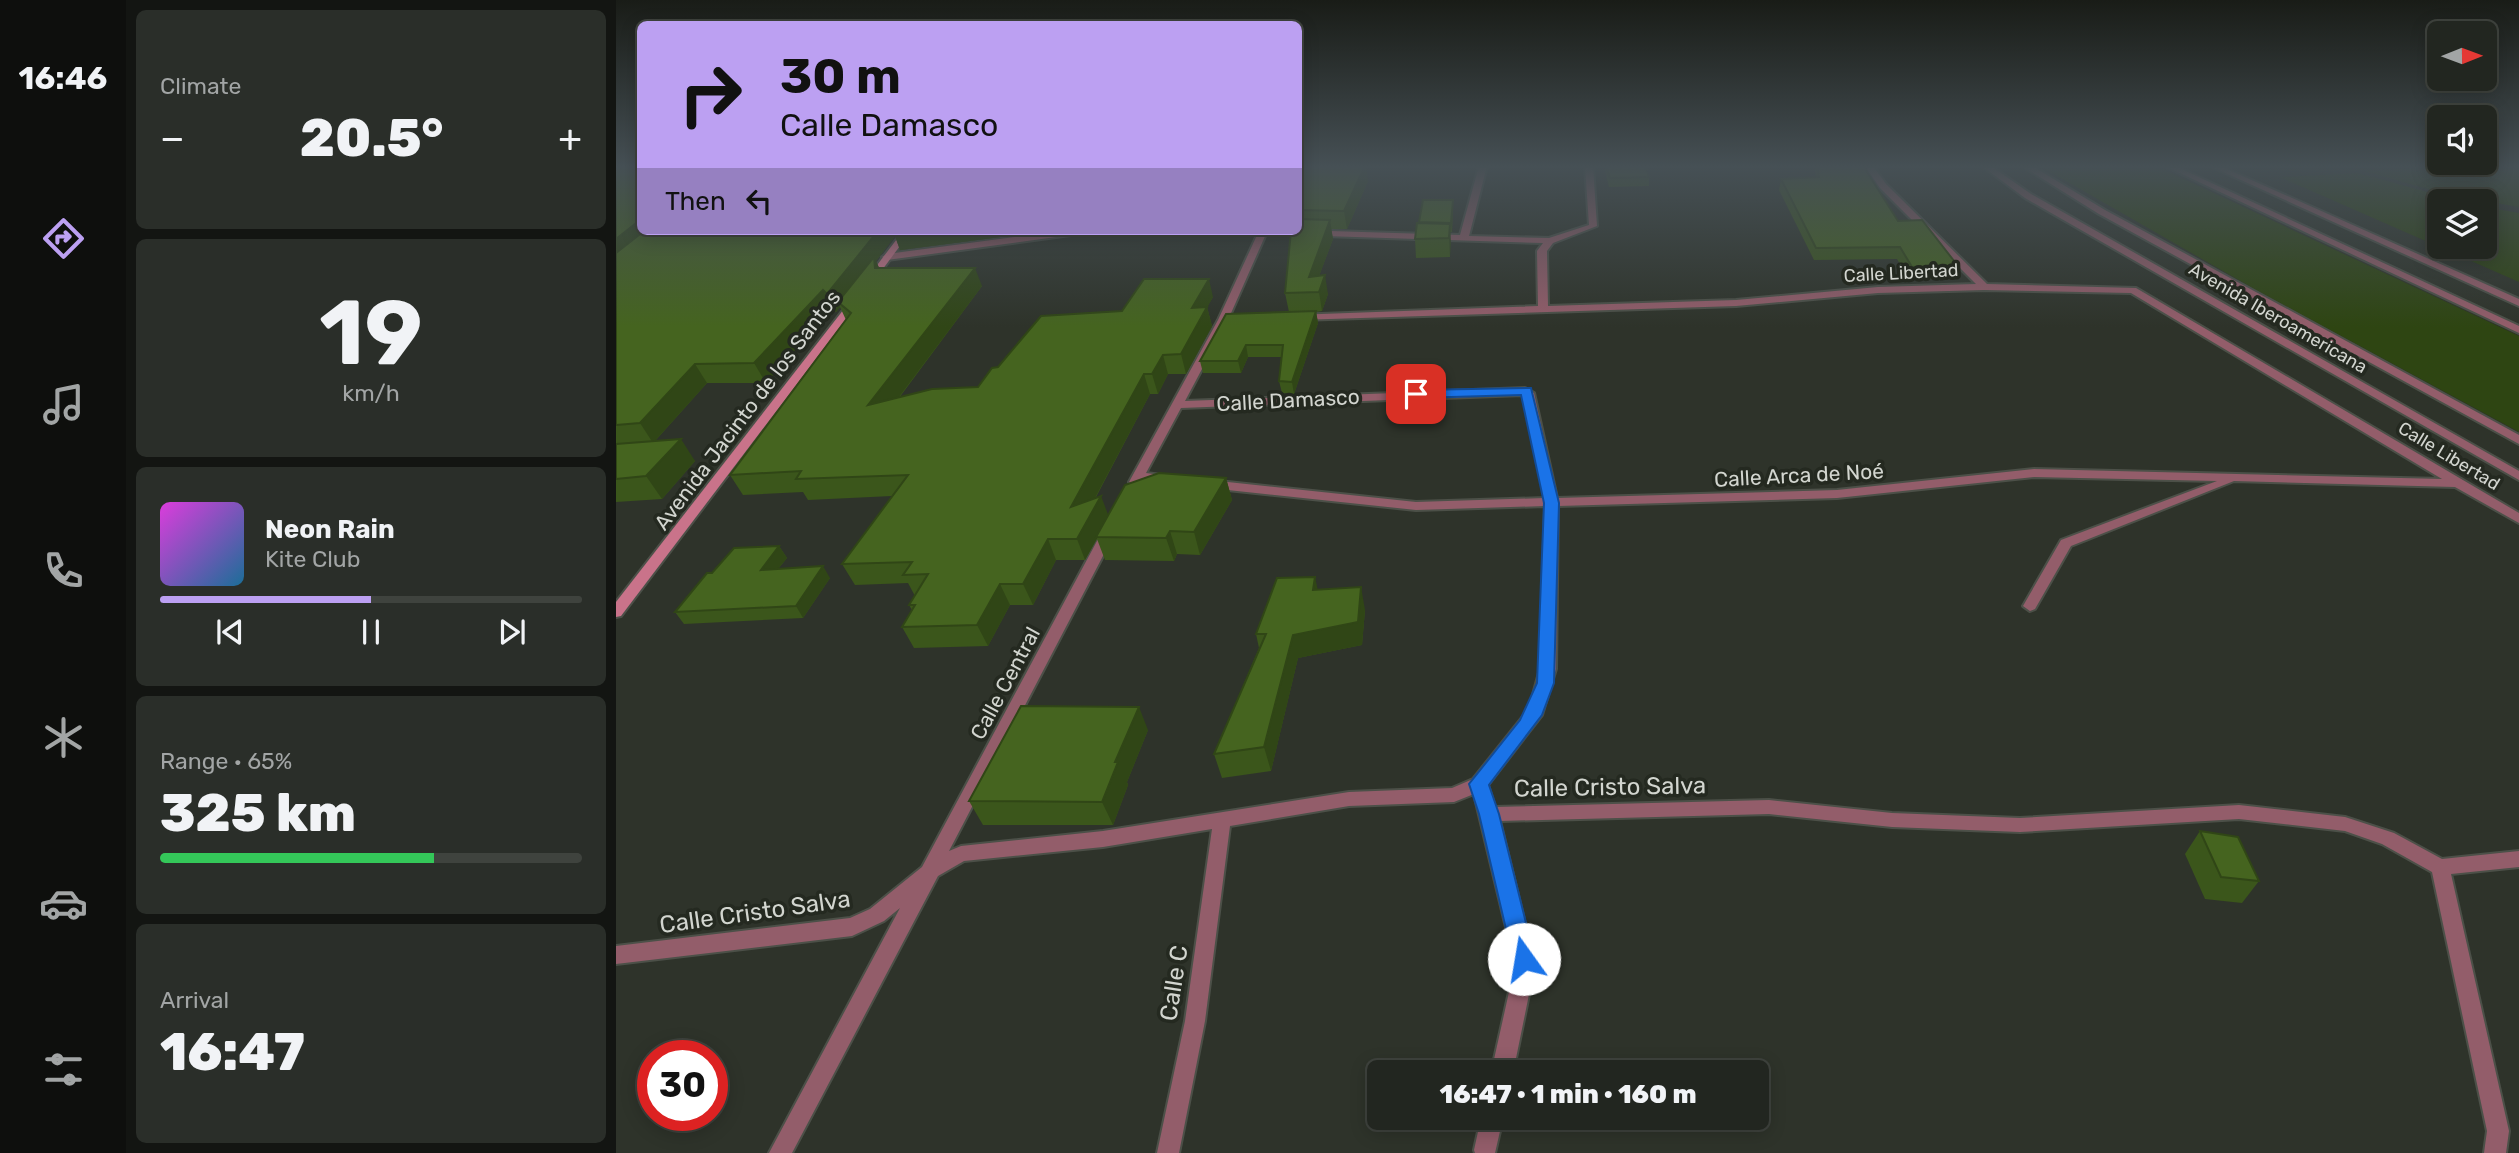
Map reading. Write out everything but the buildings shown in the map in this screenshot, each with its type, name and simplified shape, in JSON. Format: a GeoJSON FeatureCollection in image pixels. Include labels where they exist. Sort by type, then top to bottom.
{"type":"FeatureCollection","features":[{"type":"Feature","properties":{"kind":"main road","name":"Avenida Jacinto de los Santos"},"geometry":{"type":"LineString","coordinates":[[616,612],[904,235]]}},
{"type":"Feature","properties":{"kind":"street"},"geometry":{"type":"LineString","coordinates":[[1464,237],[1469,220]]}},
{"type":"Feature","properties":{"kind":"street"},"geometry":{"type":"LineString","coordinates":[[1302,233],[1550,241],[1593,226],[1593,220]]}},
{"type":"Feature","properties":{"kind":"street"},"geometry":{"type":"LineString","coordinates":[[1917,220],[1984,287]]}},
{"type":"Feature","properties":{"kind":"street","name":"Avenida Iberoamericana"},"geometry":{"type":"LineString","coordinates":[[2070,220],[2519,476]]}},
{"type":"Feature","properties":{"kind":"street","name":"Avenida Iberoamericana"},"geometry":{"type":"LineString","coordinates":[[2116,220],[2519,440]]}},
{"type":"Feature","properties":{"kind":"street"},"geometry":{"type":"LineString","coordinates":[[2284,220],[2519,330]]}},
{"type":"Feature","properties":{"kind":"street"},"geometry":{"type":"LineString","coordinates":[[2334,220],[2519,303]]}},
{"type":"Feature","properties":{"kind":"street"},"geometry":{"type":"LineString","coordinates":[[887,257],[1049,235]]}},
{"type":"Feature","properties":{"kind":"street","name":"Calle Central"},"geometry":{"type":"LineString","coordinates":[[780,1153],[1122,507],[1178,405],[1230,320],[1261,235]]}},
{"type":"Feature","properties":{"kind":"street"},"geometry":{"type":"LineString","coordinates":[[1543,307],[1542,251],[1550,241]]}},
{"type":"Feature","properties":{"kind":"street","name":"Calle Libertad"},"geometry":{"type":"LineString","coordinates":[[1292,317],[1736,303],[1878,290],[1984,287],[2136,290],[2519,519]]}},
{"type":"Feature","properties":{"kind":"street","name":"Calle Damasco"},"geometry":{"type":"LineString","coordinates":[[1178,405],[1523,390],[1528,393],[1552,503],[1546,683],[1527,725],[1479,784]]}},
{"type":"Feature","properties":{"kind":"street","name":"Calle Arca de Noé"},"geometry":{"type":"LineString","coordinates":[[1139,476],[1381,504],[1552,503],[1837,494],[2034,473],[2462,483]]}},
{"type":"Feature","properties":{"kind":"street"},"geometry":{"type":"LineString","coordinates":[[2031,606],[2066,543],[2236,478]]}},
{"type":"Feature","properties":{"kind":"street","name":"Calle Cristo Salva"},"geometry":{"type":"LineString","coordinates":[[616,955],[852,928],[877,915],[929,872],[961,854],[1103,839],[1349,799],[1454,795],[1479,784],[1489,814],[1769,807],[1892,820],[2020,825],[2208,811],[2253,812],[2355,827],[2388,838],[2440,867]]}},
{"type":"Feature","properties":{"kind":"street"},"geometry":{"type":"LineString","coordinates":[[1489,814],[1525,965],[1505,1060]]}},
{"type":"Feature","properties":{"kind":"street","name":"Calle C"},"geometry":{"type":"LineString","coordinates":[[1168,1153],[1195,1021],[1222,818]]}},
{"type":"Feature","properties":{"kind":"street"},"geometry":{"type":"LineString","coordinates":[[2495,1153],[2498,1131],[2440,867],[2519,859]]}},
{"type":"Feature","properties":{"kind":"street"},"geometry":{"type":"LineString","coordinates":[[1485,1150],[1489,1130]]}},
{"type":"Feature","properties":{"kind":"green space"},"geometry":{"type":"Polygon","coordinates":[[[2134,220],[2271,220],[2519,336],[2519,432],[2256,290],[2134,220]]]}},
{"type":"Feature","properties":{"kind":"green space"},"geometry":{"type":"Polygon","coordinates":[[[2377,220],[2427,220],[2427,242],[2377,220]]]}},
{"type":"Feature","properties":{"kind":"green space"},"geometry":{"type":"Polygon","coordinates":[[[2497,220],[2519,220],[2519,282],[2467,259],[2497,259],[2497,220]]]}},
{"type":"Feature","properties":{"kind":"route"},"geometry":{"type":"LineString","coordinates":[[1416,394],[1526,391],[1552,503],[1546,683],[1540,702],[1527,725],[1479,784],[1489,814],[1524,959]]}}]}
